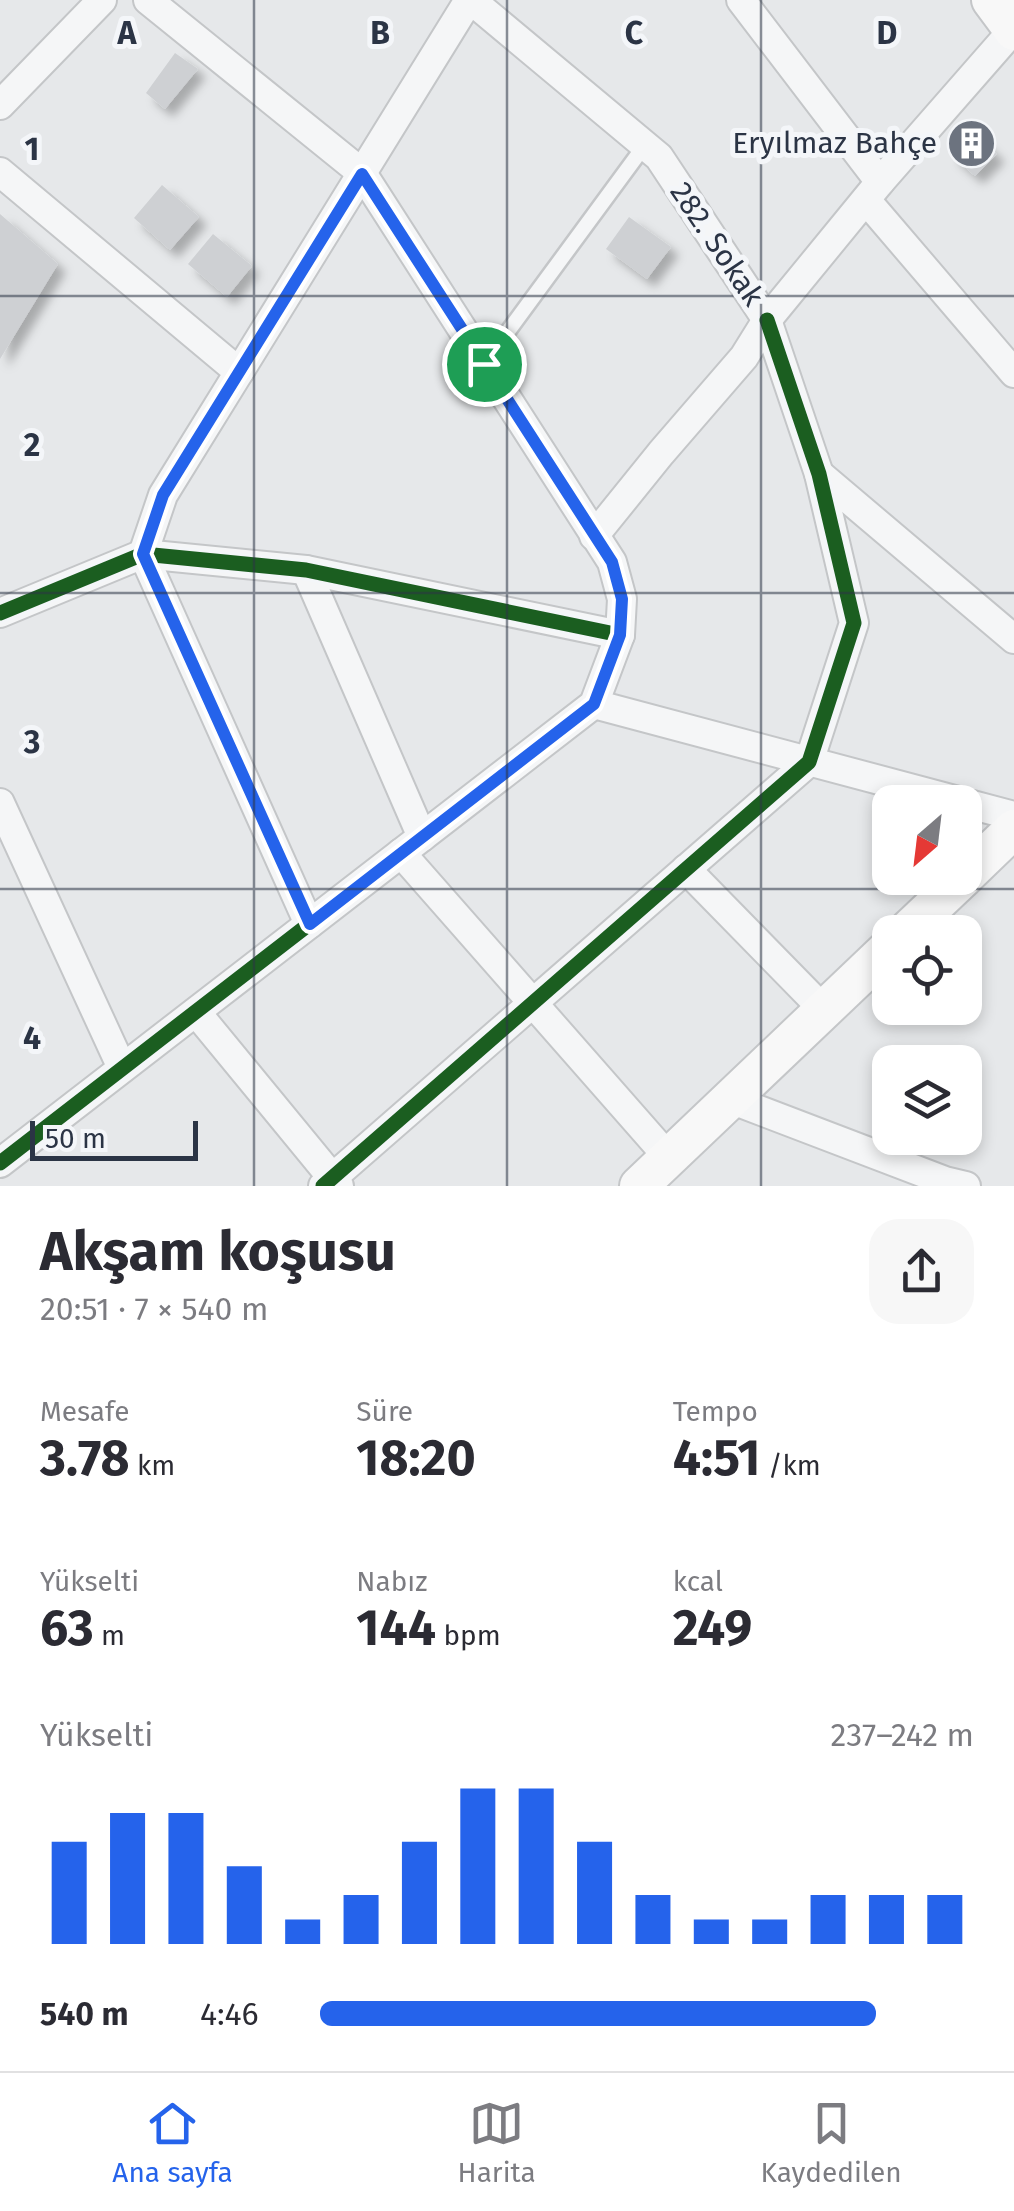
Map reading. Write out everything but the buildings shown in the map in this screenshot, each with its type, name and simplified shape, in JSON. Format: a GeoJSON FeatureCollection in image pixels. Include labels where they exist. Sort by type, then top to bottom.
{"type":"FeatureCollection","features":[{"type":"Feature","properties":{"kind":"main road"},"geometry":{"type":"LineString","coordinates":[[991,0],[1014,30]]}},
{"type":"Feature","properties":{"kind":"main road"},"geometry":{"type":"LineString","coordinates":[[982,860],[1014,829]]}},
{"type":"Feature","properties":{"kind":"main road"},"geometry":{"type":"LineString","coordinates":[[924,915],[945,895]]}},
{"type":"Feature","properties":{"kind":"main road"},"geometry":{"type":"LineString","coordinates":[[639,1186],[872,964]]}},
{"type":"Feature","properties":{"kind":"street"},"geometry":{"type":"LineString","coordinates":[[0,105],[102,0]]}},
{"type":"Feature","properties":{"kind":"street"},"geometry":{"type":"LineString","coordinates":[[0,1163],[594,704],[620,635],[622,599],[612,562],[362,174],[148,0]]}},
{"type":"Feature","properties":{"kind":"street"},"geometry":{"type":"LineString","coordinates":[[310,924],[143,554],[163,495],[470,0]]}},
{"type":"Feature","properties":{"kind":"street","name":"282. Sokak"},"geometry":{"type":"LineString","coordinates":[[470,0],[659,157],[767,320],[1014,30]]}},
{"type":"Feature","properties":{"kind":"street"},"geometry":{"type":"LineString","coordinates":[[741,0],[873,191],[1014,373]]}},
{"type":"Feature","properties":{"kind":"street"},"geometry":{"type":"LineString","coordinates":[[0,172],[239,372]]}},
{"type":"Feature","properties":{"kind":"street"},"geometry":{"type":"LineString","coordinates":[[196,1012],[331,1183],[809,762],[854,623],[818,474],[767,320]]}},
{"type":"Feature","properties":{"kind":"street"},"geometry":{"type":"LineString","coordinates":[[594,536],[744,357],[767,320]]}},
{"type":"Feature","properties":{"kind":"street"},"geometry":{"type":"LineString","coordinates":[[818,474],[1014,639]]}},
{"type":"Feature","properties":{"kind":"street"},"geometry":{"type":"LineString","coordinates":[[0,614],[143,554],[306,570],[620,635]]}},
{"type":"Feature","properties":{"kind":"street"},"geometry":{"type":"LineString","coordinates":[[306,570],[412,845],[532,1004],[669,1158]]}},
{"type":"Feature","properties":{"kind":"street"},"geometry":{"type":"LineString","coordinates":[[594,704],[895,785]]}},
{"type":"Feature","properties":{"kind":"street"},"geometry":{"type":"LineString","coordinates":[[0,803],[122,1068]]}},
{"type":"Feature","properties":{"kind":"street"},"geometry":{"type":"LineString","coordinates":[[982,808],[1014,816]]}},
{"type":"Feature","properties":{"kind":"street"},"geometry":{"type":"LineString","coordinates":[[686,869],[824,1010]]}},
{"type":"Feature","properties":{"kind":"street"},"geometry":{"type":"LineString","coordinates":[[730,1100],[966,1186]]}},
{"type":"Feature","properties":{"kind":"lane"},"geometry":{"type":"LineString","coordinates":[[484,364],[645,145]]}},
{"type":"Feature","properties":{"kind":"cycle path"},"geometry":{"type":"LineString","coordinates":[[323,1186],[809,762],[854,623],[819,474],[767,320]]}},
{"type":"Feature","properties":{"kind":"cycle path"},"geometry":{"type":"LineString","coordinates":[[0,613],[143,554],[306,570],[620,635],[594,704],[0,1163]]}},
{"type":"Feature","properties":{"kind":"place","name":"Eryılmaz Bahçe"},"geometry":{"type":"Point","coordinates":[972,143]}},
{"type":"Feature","properties":{"kind":"route"},"geometry":{"type":"LineString","coordinates":[[362,174],[484,364],[612,562],[622,599],[620,635],[594,704],[310,924],[143,554],[163,495],[362,174]]}}]}
